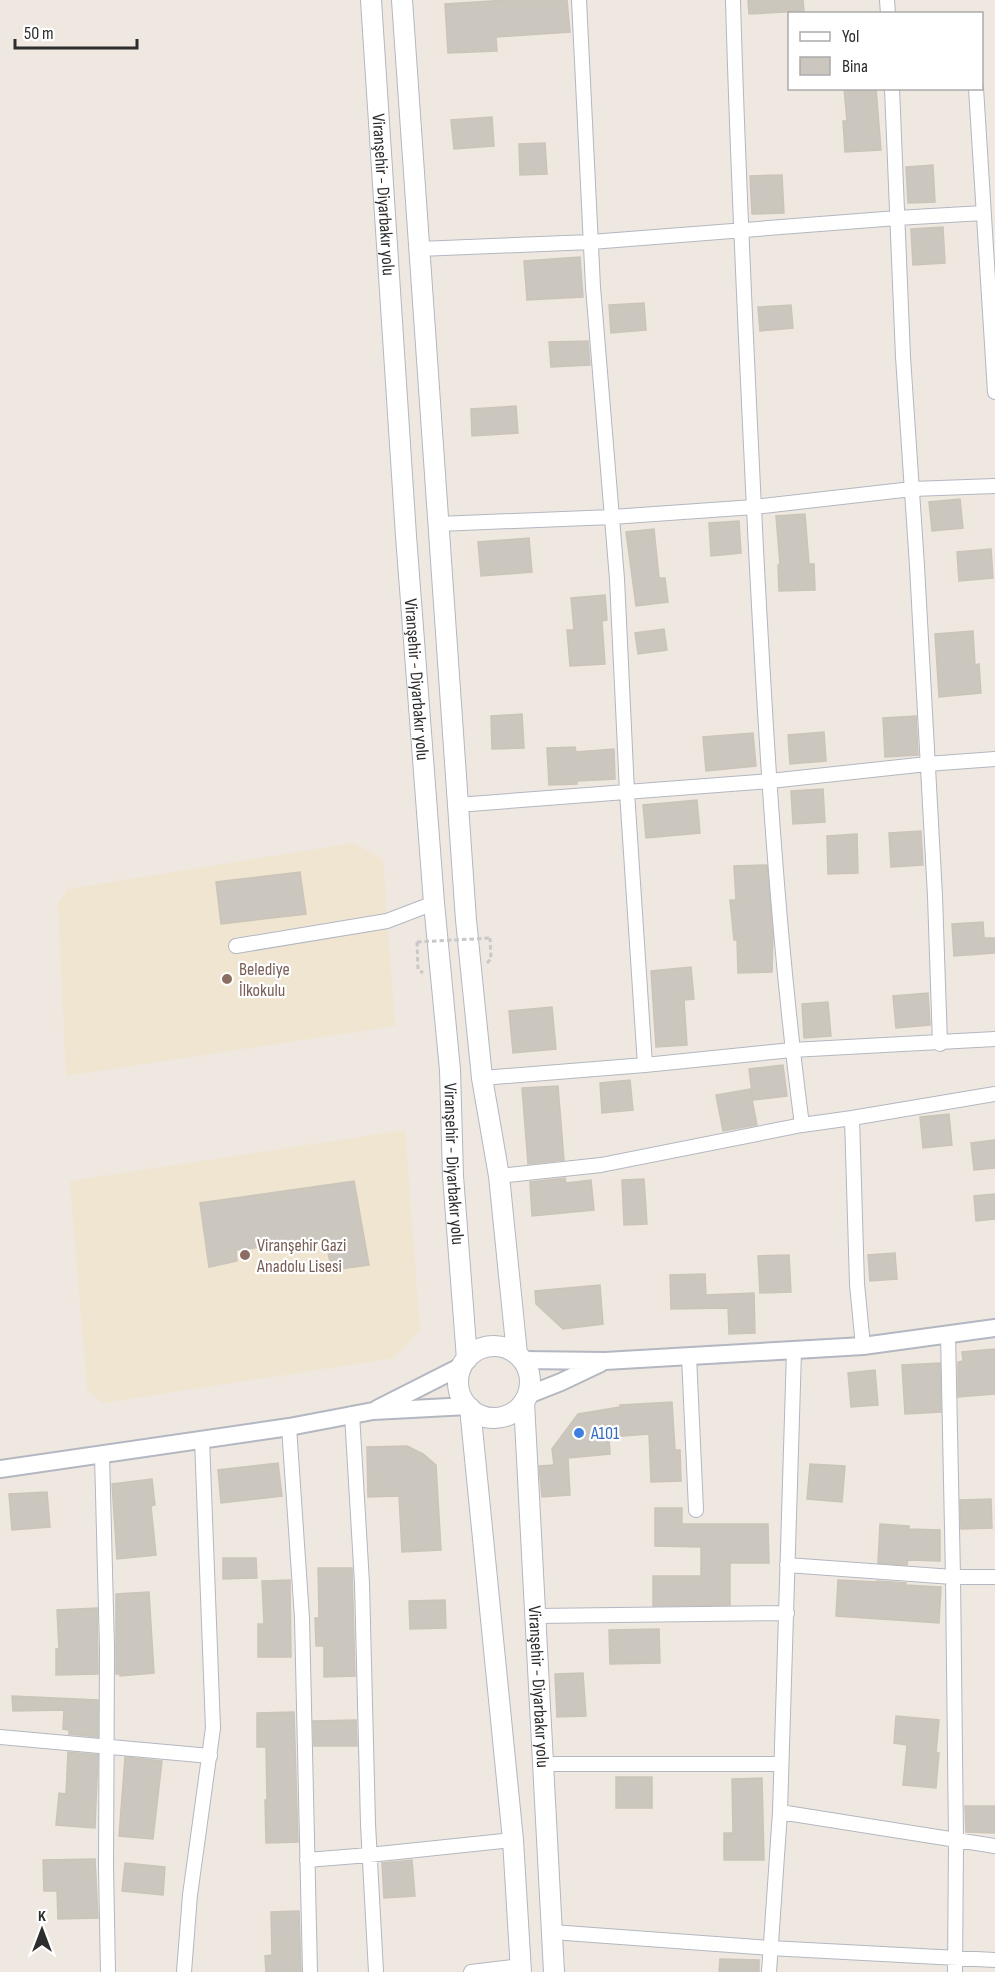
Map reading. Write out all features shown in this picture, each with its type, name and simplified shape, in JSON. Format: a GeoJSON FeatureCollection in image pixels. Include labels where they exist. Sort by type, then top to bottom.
{"type":"FeatureCollection","features":[{"type":"Feature","properties":{"kind":"main road","name":"Viranşehir - Diyarbakır yolu"},"geometry":{"type":"LineString","coordinates":[[372,0],[406,536],[434,903],[450,1070],[453,1176],[464,1363]]}},
{"type":"Feature","properties":{"kind":"main road","name":"Viranşehir - Diyarbakır yolu"},"geometry":{"type":"LineString","coordinates":[[402,0],[466,920],[482,1078],[499,1176],[520,1357]]}},
{"type":"Feature","properties":{"kind":"main road"},"geometry":{"type":"LineString","coordinates":[[485,1347],[507,1348],[520,1357],[530,1377],[526,1399],[516,1410],[498,1417],[488,1417],[469,1407],[459,1387],[459,1376],[464,1363],[485,1347]]}},
{"type":"Feature","properties":{"kind":"main road","name":"Viranşehir - Diyarbakır yolu"},"geometry":{"type":"LineString","coordinates":[[526,1399],[554,1972]]}},
{"type":"Feature","properties":{"kind":"main road","name":"Viranşehir - Diyarbakır yolu"},"geometry":{"type":"LineString","coordinates":[[469,1407],[513,1840],[521,1969]]}},
{"type":"Feature","properties":{"kind":"street"},"geometry":{"type":"LineString","coordinates":[[579,0],[591,242],[617,579],[627,792],[645,1065]]}},
{"type":"Feature","properties":{"kind":"street"},"geometry":{"type":"LineString","coordinates":[[733,0],[740,230],[770,781],[792,1050],[802,1125]]}},
{"type":"Feature","properties":{"kind":"street"},"geometry":{"type":"LineString","coordinates":[[892,90],[903,357],[927,764],[940,1044]]}},
{"type":"Feature","properties":{"kind":"street"},"geometry":{"type":"LineString","coordinates":[[976,90],[988,177],[983,213],[994,345],[995,392]]}},
{"type":"Feature","properties":{"kind":"street"},"geometry":{"type":"LineString","coordinates":[[419,249],[591,242],[983,213]]}},
{"type":"Feature","properties":{"kind":"street"},"geometry":{"type":"LineString","coordinates":[[438,525],[612,517],[754,507],[912,489],[995,486]]}},
{"type":"Feature","properties":{"kind":"street"},"geometry":{"type":"LineString","coordinates":[[457,805],[770,781],[995,759]]}},
{"type":"Feature","properties":{"kind":"street"},"geometry":{"type":"LineString","coordinates":[[236,946],[387,921],[434,903]]}},
{"type":"Feature","properties":{"kind":"street"},"geometry":{"type":"LineString","coordinates":[[482,1078],[792,1050],[940,1044],[995,1039]]}},
{"type":"Feature","properties":{"kind":"street"},"geometry":{"type":"LineString","coordinates":[[499,1176],[601,1165],[802,1125],[995,1094]]}},
{"type":"Feature","properties":{"kind":"street"},"geometry":{"type":"LineString","coordinates":[[852,1118],[857,1284],[863,1346]]}},
{"type":"Feature","properties":{"kind":"street"},"geometry":{"type":"LineString","coordinates":[[520,1357],[605,1361],[794,1351],[863,1346],[995,1328]]}},
{"type":"Feature","properties":{"kind":"street"},"geometry":{"type":"LineString","coordinates":[[948,1334],[956,1841],[955,1965]]}},
{"type":"Feature","properties":{"kind":"street"},"geometry":{"type":"LineString","coordinates":[[769,1972],[780,1812],[794,1351]]}},
{"type":"Feature","properties":{"kind":"street"},"geometry":{"type":"LineString","coordinates":[[689,1356],[696,1510]]}},
{"type":"Feature","properties":{"kind":"street"},"geometry":{"type":"LineString","coordinates":[[526,1399],[605,1361]]}},
{"type":"Feature","properties":{"kind":"street"},"geometry":{"type":"LineString","coordinates":[[373,1411],[464,1363]]}},
{"type":"Feature","properties":{"kind":"street"},"geometry":{"type":"LineString","coordinates":[[0,1469],[289,1427],[373,1411],[469,1407]]}},
{"type":"Feature","properties":{"kind":"street"},"geometry":{"type":"LineString","coordinates":[[352,1414],[363,1594],[369,1856],[376,1972]]}},
{"type":"Feature","properties":{"kind":"street"},"geometry":{"type":"LineString","coordinates":[[289,1427],[302,1618],[310,1972]]}},
{"type":"Feature","properties":{"kind":"street"},"geometry":{"type":"LineString","coordinates":[[184,1972],[190,1895],[213,1728],[202,1439]]}},
{"type":"Feature","properties":{"kind":"street"},"geometry":{"type":"LineString","coordinates":[[102,1455],[107,1648],[108,1972]]}},
{"type":"Feature","properties":{"kind":"street"},"geometry":{"type":"LineString","coordinates":[[787,1565],[953,1577],[995,1577]]}},
{"type":"Feature","properties":{"kind":"street"},"geometry":{"type":"LineString","coordinates":[[535,1616],[787,1613]]}},
{"type":"Feature","properties":{"kind":"street"},"geometry":{"type":"LineString","coordinates":[[0,1737],[210,1756]]}},
{"type":"Feature","properties":{"kind":"street"},"geometry":{"type":"LineString","coordinates":[[543,1764],[781,1764]]}},
{"type":"Feature","properties":{"kind":"street"},"geometry":{"type":"LineString","coordinates":[[780,1812],[995,1846]]}},
{"type":"Feature","properties":{"kind":"street"},"geometry":{"type":"LineString","coordinates":[[307,1860],[369,1856],[513,1840]]}},
{"type":"Feature","properties":{"kind":"street"},"geometry":{"type":"LineString","coordinates":[[552,1932],[770,1948],[955,1965],[995,1960]]}},
{"type":"Feature","properties":{"kind":"street"},"geometry":{"type":"LineString","coordinates":[[471,1972],[521,1969]]}},
{"type":"Feature","properties":{"kind":"path"},"geometry":{"type":"LineString","coordinates":[[425,975],[418,969],[417,942],[490,938],[492,959],[486,964]]}},
{"type":"Feature","properties":{"kind":"shaded area","name":"Belediye İlkokulu"},"geometry":{"type":"Polygon","coordinates":[[[353,843],[383,859],[395,1026],[66,1076],[58,903],[68,889],[353,843]]]}},
{"type":"Feature","properties":{"kind":"shaded area","name":"Viranşehir Gazi Anadolu Lisesi"},"geometry":{"type":"Polygon","coordinates":[[[405,1130],[420,1330],[394,1358],[103,1403],[87,1390],[70,1181],[405,1130]]]}},
{"type":"Feature","properties":{"kind":"building"},"geometry":{"type":"Polygon","coordinates":[[[507,0],[567,0],[570,32],[496,37],[497,51],[448,53],[445,4],[507,0]]]}},
{"type":"Feature","properties":{"kind":"building"},"geometry":{"type":"Polygon","coordinates":[[[748,0],[803,0],[804,11],[749,14],[748,0]]]}},
{"type":"Feature","properties":{"kind":"building"},"geometry":{"type":"Polygon","coordinates":[[[844,90],[876,90],[881,150],[845,152],[843,121],[847,121],[844,90]]]}},
{"type":"Feature","properties":{"kind":"building"},"geometry":{"type":"Polygon","coordinates":[[[492,117],[494,146],[454,149],[451,120],[492,117]]]}},
{"type":"Feature","properties":{"kind":"building"},"geometry":{"type":"Polygon","coordinates":[[[545,143],[547,174],[520,175],[519,144],[545,143]]]}},
{"type":"Feature","properties":{"kind":"building"},"geometry":{"type":"Polygon","coordinates":[[[933,165],[935,202],[908,203],[906,167],[933,165]]]}},
{"type":"Feature","properties":{"kind":"building"},"geometry":{"type":"Polygon","coordinates":[[[782,175],[784,213],[752,214],[750,176],[782,175]]]}},
{"type":"Feature","properties":{"kind":"building"},"geometry":{"type":"Polygon","coordinates":[[[943,227],[945,263],[913,265],[911,229],[943,227]]]}},
{"type":"Feature","properties":{"kind":"building"},"geometry":{"type":"Polygon","coordinates":[[[580,257],[583,297],[527,300],[524,261],[580,257]]]}},
{"type":"Feature","properties":{"kind":"building"},"geometry":{"type":"Polygon","coordinates":[[[644,303],[646,330],[611,333],[609,305],[644,303]]]}},
{"type":"Feature","properties":{"kind":"building"},"geometry":{"type":"Polygon","coordinates":[[[791,305],[793,328],[760,331],[758,307],[791,305]]]}},
{"type":"Feature","properties":{"kind":"building"},"geometry":{"type":"Polygon","coordinates":[[[588,341],[590,365],[551,367],[549,342],[588,341]]]}},
{"type":"Feature","properties":{"kind":"building"},"geometry":{"type":"Polygon","coordinates":[[[516,406],[518,433],[472,436],[471,409],[516,406]]]}},
{"type":"Feature","properties":{"kind":"building"},"geometry":{"type":"Polygon","coordinates":[[[960,499],[963,528],[932,531],[929,502],[960,499]]]}},
{"type":"Feature","properties":{"kind":"building"},"geometry":{"type":"Polygon","coordinates":[[[805,514],[809,564],[814,564],[815,590],[779,591],[778,565],[780,565],[776,516],[805,514]]]}},
{"type":"Feature","properties":{"kind":"building"},"geometry":{"type":"Polygon","coordinates":[[[739,521],[741,553],[711,556],[709,523],[739,521]]]}},
{"type":"Feature","properties":{"kind":"building"},"geometry":{"type":"Polygon","coordinates":[[[654,529],[659,578],[665,578],[668,602],[636,606],[626,532],[654,529]]]}},
{"type":"Feature","properties":{"kind":"building"},"geometry":{"type":"Polygon","coordinates":[[[529,538],[532,572],[481,576],[478,542],[529,538]]]}},
{"type":"Feature","properties":{"kind":"building"},"geometry":{"type":"Polygon","coordinates":[[[991,549],[993,578],[959,581],[957,552],[991,549]]]}},
{"type":"Feature","properties":{"kind":"building"},"geometry":{"type":"Polygon","coordinates":[[[605,595],[607,620],[602,621],[605,664],[570,666],[567,630],[574,630],[571,598],[605,595]]]}},
{"type":"Feature","properties":{"kind":"building"},"geometry":{"type":"Polygon","coordinates":[[[664,629],[667,650],[638,654],[635,633],[664,629]]]}},
{"type":"Feature","properties":{"kind":"building"},"geometry":{"type":"Polygon","coordinates":[[[973,631],[975,665],[979,664],[981,693],[939,697],[935,634],[973,631]]]}},
{"type":"Feature","properties":{"kind":"building"},"geometry":{"type":"Polygon","coordinates":[[[522,714],[524,748],[492,749],[491,716],[522,714]]]}},
{"type":"Feature","properties":{"kind":"building"},"geometry":{"type":"Polygon","coordinates":[[[916,716],[918,755],[885,757],[883,718],[916,716]]]}},
{"type":"Feature","properties":{"kind":"building"},"geometry":{"type":"Polygon","coordinates":[[[824,732],[826,761],[790,764],[788,735],[824,732]]]}},
{"type":"Feature","properties":{"kind":"building"},"geometry":{"type":"Polygon","coordinates":[[[753,733],[756,766],[706,771],[703,737],[753,733]]]}},
{"type":"Feature","properties":{"kind":"building"},"geometry":{"type":"Polygon","coordinates":[[[575,747],[576,752],[614,749],[615,779],[549,785],[547,748],[575,747]]]}},
{"type":"Feature","properties":{"kind":"building"},"geometry":{"type":"Polygon","coordinates":[[[823,789],[825,822],[793,824],[791,791],[823,789]]]}},
{"type":"Feature","properties":{"kind":"building"},"geometry":{"type":"Polygon","coordinates":[[[697,800],[700,833],[646,838],[643,805],[697,800]]]}},
{"type":"Feature","properties":{"kind":"building"},"geometry":{"type":"Polygon","coordinates":[[[921,831],[923,865],[891,867],[889,833],[921,831]]]}},
{"type":"Feature","properties":{"kind":"building"},"geometry":{"type":"Polygon","coordinates":[[[857,834],[858,873],[828,874],[827,836],[857,834]]]}},
{"type":"Feature","properties":{"kind":"building"},"geometry":{"type":"Polygon","coordinates":[[[767,865],[773,937],[772,972],[738,973],[737,940],[734,940],[730,900],[736,900],[734,866],[767,865]]]}},
{"type":"Feature","properties":{"kind":"building"},"geometry":{"type":"Polygon","coordinates":[[[300,872],[306,914],[221,924],[216,882],[300,872]]]}},
{"type":"Feature","properties":{"kind":"building"},"geometry":{"type":"Polygon","coordinates":[[[983,922],[984,938],[995,938],[995,953],[954,956],[952,924],[983,922]]]}},
{"type":"Feature","properties":{"kind":"building"},"geometry":{"type":"Polygon","coordinates":[[[691,967],[694,999],[684,1000],[687,1045],[656,1047],[651,971],[691,967]]]}},
{"type":"Feature","properties":{"kind":"building"},"geometry":{"type":"Polygon","coordinates":[[[928,993],[930,1025],[896,1028],[893,996],[928,993]]]}},
{"type":"Feature","properties":{"kind":"building"},"geometry":{"type":"Polygon","coordinates":[[[828,1002],[831,1036],[804,1038],[802,1004],[828,1002]]]}},
{"type":"Feature","properties":{"kind":"building"},"geometry":{"type":"Polygon","coordinates":[[[552,1007],[556,1049],[513,1053],[509,1011],[552,1007]]]}},
{"type":"Feature","properties":{"kind":"building"},"geometry":{"type":"Polygon","coordinates":[[[783,1065],[787,1096],[753,1100],[749,1069],[783,1065]]]}},
{"type":"Feature","properties":{"kind":"building"},"geometry":{"type":"Polygon","coordinates":[[[630,1080],[633,1110],[602,1113],[600,1083],[630,1080]]]}},
{"type":"Feature","properties":{"kind":"building"},"geometry":{"type":"Polygon","coordinates":[[[558,1086],[564,1160],[528,1164],[522,1088],[558,1086]]]}},
{"type":"Feature","properties":{"kind":"building"},"geometry":{"type":"Polygon","coordinates":[[[750,1089],[757,1125],[723,1131],[716,1095],[750,1089]]]}},
{"type":"Feature","properties":{"kind":"building"},"geometry":{"type":"Polygon","coordinates":[[[949,1114],[952,1145],[923,1148],[920,1117],[949,1114]]]}},
{"type":"Feature","properties":{"kind":"building"},"geometry":{"type":"Polygon","coordinates":[[[995,1140],[995,1168],[974,1170],[971,1143],[995,1140]]]}},
{"type":"Feature","properties":{"kind":"building"},"geometry":{"type":"Polygon","coordinates":[[[565,1178],[566,1183],[591,1180],[594,1210],[532,1216],[530,1182],[565,1178]]]}},
{"type":"Feature","properties":{"kind":"building"},"geometry":{"type":"Polygon","coordinates":[[[644,1179],[647,1224],[624,1225],[622,1180],[644,1179]]]}},
{"type":"Feature","properties":{"kind":"building"},"geometry":{"type":"Polygon","coordinates":[[[354,1181],[369,1265],[332,1270],[325,1240],[236,1250],[237,1261],[209,1267],[200,1203],[354,1181]]]}},
{"type":"Feature","properties":{"kind":"building"},"geometry":{"type":"Polygon","coordinates":[[[995,1194],[995,1219],[976,1221],[974,1196],[995,1194]]]}},
{"type":"Feature","properties":{"kind":"building"},"geometry":{"type":"Polygon","coordinates":[[[895,1253],[897,1279],[870,1281],[868,1255],[895,1253]]]}},
{"type":"Feature","properties":{"kind":"building"},"geometry":{"type":"Polygon","coordinates":[[[789,1255],[791,1292],[760,1293],[758,1256],[789,1255]]]}},
{"type":"Feature","properties":{"kind":"building"},"geometry":{"type":"Polygon","coordinates":[[[705,1274],[706,1295],[754,1293],[755,1333],[729,1334],[728,1308],[671,1309],[670,1275],[705,1274]]]}},
{"type":"Feature","properties":{"kind":"building"},"geometry":{"type":"Polygon","coordinates":[[[600,1285],[603,1324],[563,1329],[536,1304],[535,1291],[600,1285]]]}},
{"type":"Feature","properties":{"kind":"building"},"geometry":{"type":"Polygon","coordinates":[[[995,1349],[995,1394],[958,1397],[958,1362],[963,1361],[962,1352],[995,1349]]]}},
{"type":"Feature","properties":{"kind":"building"},"geometry":{"type":"Polygon","coordinates":[[[940,1363],[941,1412],[905,1414],[902,1365],[940,1363]]]}},
{"type":"Feature","properties":{"kind":"building"},"geometry":{"type":"Polygon","coordinates":[[[875,1370],[878,1405],[851,1407],[848,1373],[875,1370]]]}},
{"type":"Feature","properties":{"kind":"building"},"geometry":{"type":"Polygon","coordinates":[[[672,1402],[675,1450],[680,1450],[681,1481],[651,1482],[649,1434],[609,1437],[610,1454],[568,1458],[570,1495],[542,1497],[539,1466],[554,1465],[552,1449],[578,1414],[620,1407],[620,1405],[672,1402]]]}},
{"type":"Feature","properties":{"kind":"building"},"geometry":{"type":"Polygon","coordinates":[[[407,1446],[423,1454],[436,1465],[441,1550],[402,1552],[399,1496],[368,1497],[367,1447],[407,1446]]]}},
{"type":"Feature","properties":{"kind":"building"},"geometry":{"type":"Polygon","coordinates":[[[278,1463],[282,1496],[221,1503],[218,1470],[278,1463]]]}},
{"type":"Feature","properties":{"kind":"building"},"geometry":{"type":"Polygon","coordinates":[[[810,1464],[845,1466],[842,1502],[807,1499],[810,1464]]]}},
{"type":"Feature","properties":{"kind":"building"},"geometry":{"type":"Polygon","coordinates":[[[152,1479],[155,1505],[151,1506],[156,1555],[117,1559],[112,1484],[152,1479]]]}},
{"type":"Feature","properties":{"kind":"building"},"geometry":{"type":"Polygon","coordinates":[[[47,1492],[50,1527],[12,1530],[9,1494],[47,1492]]]}},
{"type":"Feature","properties":{"kind":"building"},"geometry":{"type":"Polygon","coordinates":[[[991,1499],[992,1528],[961,1529],[960,1500],[991,1499]]]}},
{"type":"Feature","properties":{"kind":"building"},"geometry":{"type":"Polygon","coordinates":[[[655,1508],[682,1508],[682,1524],[768,1524],[769,1563],[730,1563],[730,1605],[653,1606],[653,1576],[701,1576],[701,1547],[655,1546],[655,1508]]]}},
{"type":"Feature","properties":{"kind":"building"},"geometry":{"type":"Polygon","coordinates":[[[880,1524],[909,1526],[909,1529],[940,1530],[940,1561],[908,1560],[907,1565],[878,1563],[880,1524]]]}},
{"type":"Feature","properties":{"kind":"building"},"geometry":{"type":"Polygon","coordinates":[[[223,1558],[256,1558],[257,1578],[223,1579],[223,1558]]]}},
{"type":"Feature","properties":{"kind":"building"},"geometry":{"type":"Polygon","coordinates":[[[318,1568],[352,1568],[355,1676],[324,1677],[324,1646],[316,1646],[315,1618],[319,1618],[318,1568]]]}},
{"type":"Feature","properties":{"kind":"building"},"geometry":{"type":"Polygon","coordinates":[[[290,1580],[291,1657],[258,1657],[258,1624],[264,1624],[262,1581],[290,1580]]]}},
{"type":"Feature","properties":{"kind":"building"},"geometry":{"type":"Polygon","coordinates":[[[838,1580],[941,1587],[939,1623],[836,1616],[838,1580]]]}},
{"type":"Feature","properties":{"kind":"building"},"geometry":{"type":"Polygon","coordinates":[[[149,1592],[154,1673],[120,1676],[116,1674],[116,1594],[149,1592]]]}},
{"type":"Feature","properties":{"kind":"building"},"geometry":{"type":"Polygon","coordinates":[[[445,1600],[446,1628],[410,1629],[409,1601],[445,1600]]]}},
{"type":"Feature","properties":{"kind":"building"},"geometry":{"type":"Polygon","coordinates":[[[97,1608],[98,1674],[56,1675],[56,1649],[59,1649],[57,1610],[97,1608]]]}},
{"type":"Feature","properties":{"kind":"building"},"geometry":{"type":"Polygon","coordinates":[[[659,1629],[660,1663],[610,1664],[609,1630],[659,1629]]]}},
{"type":"Feature","properties":{"kind":"building"},"geometry":{"type":"Polygon","coordinates":[[[583,1673],[586,1716],[557,1717],[555,1674],[583,1673]]]}},
{"type":"Feature","properties":{"kind":"building"},"geometry":{"type":"Polygon","coordinates":[[[12,1696],[98,1700],[98,1737],[69,1734],[69,1730],[63,1729],[64,1710],[13,1711],[12,1696]]]}},
{"type":"Feature","properties":{"kind":"building"},"geometry":{"type":"Polygon","coordinates":[[[294,1712],[298,1842],[266,1843],[266,1747],[257,1747],[257,1713],[294,1712]]]}},
{"type":"Feature","properties":{"kind":"building"},"geometry":{"type":"Polygon","coordinates":[[[896,1716],[939,1720],[936,1788],[903,1785],[907,1745],[894,1743],[896,1716]]]}},
{"type":"Feature","properties":{"kind":"building"},"geometry":{"type":"Polygon","coordinates":[[[356,1720],[357,1746],[314,1746],[313,1721],[356,1720]]]}},
{"type":"Feature","properties":{"kind":"building"},"geometry":{"type":"Polygon","coordinates":[[[68,1752],[98,1755],[95,1828],[56,1825],[59,1793],[66,1794],[68,1752]]]}},
{"type":"Feature","properties":{"kind":"building"},"geometry":{"type":"Polygon","coordinates":[[[125,1757],[162,1761],[153,1839],[119,1836],[125,1757]]]}},
{"type":"Feature","properties":{"kind":"building"},"geometry":{"type":"Polygon","coordinates":[[[616,1777],[652,1777],[652,1808],[616,1808],[616,1777]]]}},
{"type":"Feature","properties":{"kind":"building"},"geometry":{"type":"Polygon","coordinates":[[[762,1778],[764,1860],[724,1860],[724,1833],[733,1833],[732,1779],[762,1778]]]}},
{"type":"Feature","properties":{"kind":"building"},"geometry":{"type":"Polygon","coordinates":[[[965,1806],[995,1806],[995,1833],[966,1832],[965,1806]]]}},
{"type":"Feature","properties":{"kind":"building"},"geometry":{"type":"Polygon","coordinates":[[[95,1859],[98,1918],[58,1919],[57,1891],[44,1891],[43,1860],[95,1859]]]}},
{"type":"Feature","properties":{"kind":"building"},"geometry":{"type":"Polygon","coordinates":[[[412,1860],[415,1896],[384,1898],[382,1863],[412,1860]]]}},
{"type":"Feature","properties":{"kind":"building"},"geometry":{"type":"Polygon","coordinates":[[[125,1863],[165,1867],[163,1895],[122,1891],[125,1863]]]}},
{"type":"Feature","properties":{"kind":"building"},"geometry":{"type":"Polygon","coordinates":[[[299,1911],[301,1972],[266,1972],[265,1956],[272,1955],[271,1912],[299,1911]]]}},
{"type":"Feature","properties":{"kind":"building"},"geometry":{"type":"Polygon","coordinates":[[[720,1959],[759,1960],[759,1972],[719,1972],[720,1959]]]}},
{"type":"Feature","properties":{"kind":"place","name":"Belediye İlkokulu"},"geometry":{"type":"Point","coordinates":[227,979]}},
{"type":"Feature","properties":{"kind":"place","name":"Viranşehir Gazi Anadolu Lisesi"},"geometry":{"type":"Point","coordinates":[245,1255]}},
{"type":"Feature","properties":{"kind":"place","name":"A101"},"geometry":{"type":"Point","coordinates":[579,1433]}}]}
